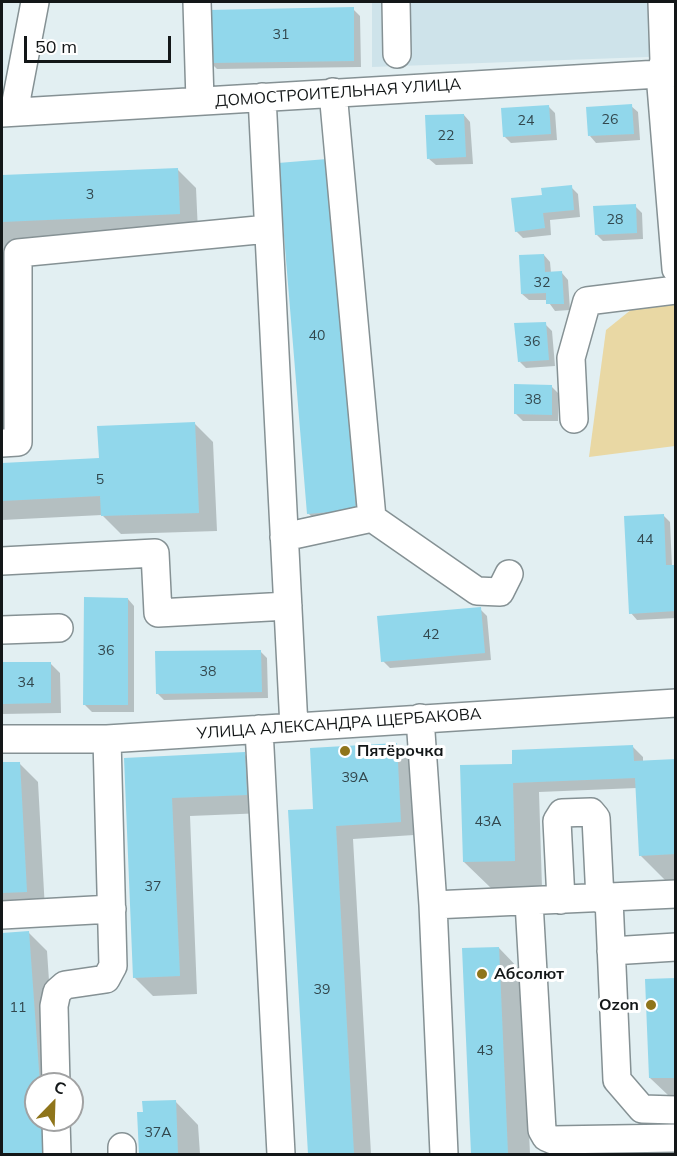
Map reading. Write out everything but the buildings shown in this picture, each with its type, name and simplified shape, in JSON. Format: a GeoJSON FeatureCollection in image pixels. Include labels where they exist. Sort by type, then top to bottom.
{"type":"FeatureCollection","features":[{"type":"Feature","properties":{"kind":"street"},"geometry":{"type":"LineString","coordinates":[[8,112],[35,2]]}},
{"type":"Feature","properties":{"kind":"street"},"geometry":{"type":"LineString","coordinates":[[197,2],[200,101]]}},
{"type":"Feature","properties":{"kind":"street"},"geometry":{"type":"LineString","coordinates":[[396,2],[397,54]]}},
{"type":"Feature","properties":{"kind":"street"},"geometry":{"type":"LineString","coordinates":[[662,2],[664,61],[668,74],[675,269]]}},
{"type":"Feature","properties":{"kind":"street","name":"ДОМОСТРОИТЕЛЬНАЯ УЛИЦА"},"geometry":{"type":"LineString","coordinates":[[8,112],[668,74]]}},
{"type":"Feature","properties":{"kind":"street"},"geometry":{"type":"LineString","coordinates":[[333,92],[372,518]]}},
{"type":"Feature","properties":{"kind":"street"},"geometry":{"type":"LineString","coordinates":[[262,98],[294,727]]}},
{"type":"Feature","properties":{"kind":"street"},"geometry":{"type":"LineString","coordinates":[[2,443],[18,442],[18,253],[268,229]]}},
{"type":"Feature","properties":{"kind":"street"},"geometry":{"type":"LineString","coordinates":[[574,419],[571,358],[587,301],[675,290]]}},
{"type":"Feature","properties":{"kind":"street"},"geometry":{"type":"LineString","coordinates":[[284,537],[372,518],[477,591],[500,592],[508,574]]}},
{"type":"Feature","properties":{"kind":"street"},"geometry":{"type":"LineString","coordinates":[[2,561],[155,554],[158,613],[288,606]]}},
{"type":"Feature","properties":{"kind":"street"},"geometry":{"type":"LineString","coordinates":[[2,630],[59,628]]}},
{"type":"Feature","properties":{"kind":"street","name":"УЛИЦА АЛЕКСАНДРА ЩЕРБАКОВА"},"geometry":{"type":"LineString","coordinates":[[2,739],[107,739],[675,703]]}},
{"type":"Feature","properties":{"kind":"street"},"geometry":{"type":"LineString","coordinates":[[420,718],[433,905],[444,1155]]}},
{"type":"Feature","properties":{"kind":"street"},"geometry":{"type":"LineString","coordinates":[[259,729],[281,1155]]}},
{"type":"Feature","properties":{"kind":"street"},"geometry":{"type":"LineString","coordinates":[[56,1072],[54,1006],[57,992],[65,985],[106,979],[113,966],[107,739]]}},
{"type":"Feature","properties":{"kind":"street"},"geometry":{"type":"LineString","coordinates":[[561,900],[557,821],[562,813],[591,812],[596,818],[611,951],[617,1080],[642,1109],[675,1110]]}},
{"type":"Feature","properties":{"kind":"street"},"geometry":{"type":"LineString","coordinates":[[433,905],[675,894]]}},
{"type":"Feature","properties":{"kind":"street"},"geometry":{"type":"LineString","coordinates":[[529,902],[542,1130],[546,1137],[553,1140],[675,1138]]}},
{"type":"Feature","properties":{"kind":"street"},"geometry":{"type":"LineString","coordinates":[[2,915],[112,909]]}},
{"type":"Feature","properties":{"kind":"street"},"geometry":{"type":"LineString","coordinates":[[611,951],[675,947]]}},
{"type":"Feature","properties":{"kind":"street"},"geometry":{"type":"LineString","coordinates":[[56,1132],[57,1155]]}},
{"type":"Feature","properties":{"kind":"shaded area"},"geometry":{"type":"Polygon","coordinates":[[[372,2],[675,2],[675,56],[372,67],[372,2]]]}},
{"type":"Feature","properties":{"kind":"shaded area"},"geometry":{"type":"Polygon","coordinates":[[[653,292],[675,298],[675,446],[589,457],[606,330],[653,292]]]}},
{"type":"Feature","properties":{"kind":"place","name":"Пятёрочка"},"geometry":{"type":"Point","coordinates":[345,751]}},
{"type":"Feature","properties":{"kind":"place","name":"Абсолют"},"geometry":{"type":"Point","coordinates":[482,974]}},
{"type":"Feature","properties":{"kind":"place","name":"Ozon"},"geometry":{"type":"Point","coordinates":[651,1005]}}]}
